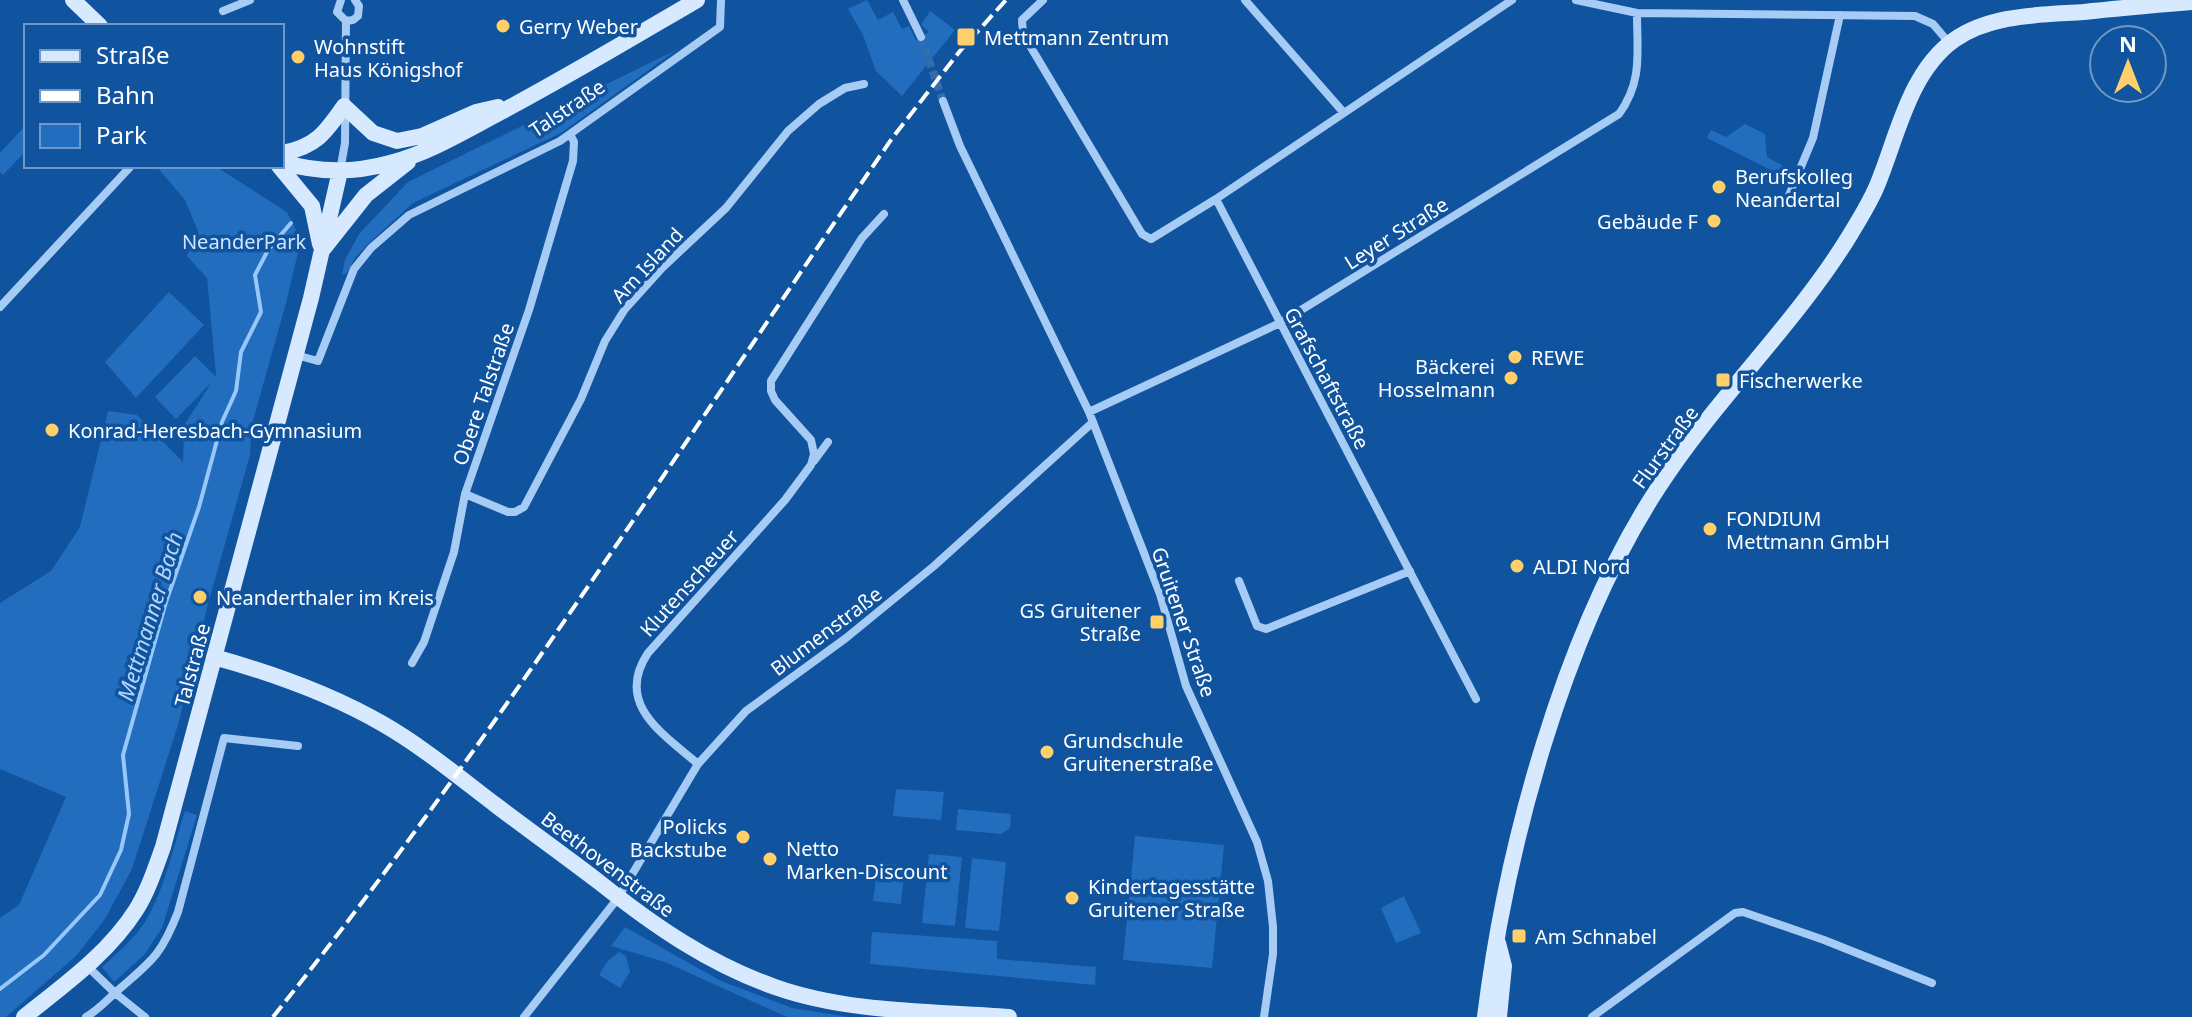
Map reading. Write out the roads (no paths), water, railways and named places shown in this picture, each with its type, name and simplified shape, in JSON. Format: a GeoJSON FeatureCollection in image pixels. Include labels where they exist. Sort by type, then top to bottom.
{"type":"FeatureCollection","features":[{"type":"Feature","properties":{"kind":"main road"},"geometry":{"type":"LineString","coordinates":[[73,0],[98,24]]}},
{"type":"Feature","properties":{"kind":"main road","name":"Talstraße"},"geometry":{"type":"LineString","coordinates":[[24,1017],[87,966],[118,935],[148,888],[163,847],[296,354],[340,171],[389,164],[417,155],[518,103],[697,0]]}},
{"type":"Feature","properties":{"kind":"main road"},"geometry":{"type":"LineString","coordinates":[[1950,44],[1977,28],[2003,20],[2192,2]]}},
{"type":"Feature","properties":{"kind":"main road","name":"Flurstraße"},"geometry":{"type":"LineString","coordinates":[[1498,943],[1515,856],[1555,708],[1584,635],[1632,533],[1658,487],[1847,240],[1873,195],[1917,85],[1933,60],[1950,44]]}},
{"type":"Feature","properties":{"kind":"main road"},"geometry":{"type":"LineString","coordinates":[[284,152],[316,141],[325,134],[344,106],[373,133],[397,141],[422,136],[476,112],[518,103]]}},
{"type":"Feature","properties":{"kind":"main road","name":"Talstraße"},"geometry":{"type":"LineString","coordinates":[[321,252],[366,195],[417,155]]}},
{"type":"Feature","properties":{"kind":"main road"},"geometry":{"type":"LineString","coordinates":[[284,165],[340,171]]}},
{"type":"Feature","properties":{"kind":"main road","name":"Talstraße"},"geometry":{"type":"LineString","coordinates":[[283,168],[312,206],[321,252]]}},
{"type":"Feature","properties":{"kind":"main road","name":"Beethovenstraße"},"geometry":{"type":"LineString","coordinates":[[214,657],[308,688],[386,725],[618,898],[671,936],[717,963],[797,994],[884,1008],[1009,1017]]}},
{"type":"Feature","properties":{"kind":"main road"},"geometry":{"type":"LineString","coordinates":[[1485,1017],[1492,957],[1498,943]]}},
{"type":"Feature","properties":{"kind":"main road"},"geometry":{"type":"LineString","coordinates":[[1498,943],[1504,966],[1499,1017]]}},
{"type":"Feature","properties":{"kind":"street"},"geometry":{"type":"LineString","coordinates":[[223,11],[250,0]]}},
{"type":"Feature","properties":{"kind":"street"},"geometry":{"type":"LineString","coordinates":[[346,21],[358,16],[359,6],[355,0]]}},
{"type":"Feature","properties":{"kind":"street","name":"Talstraße"},"geometry":{"type":"LineString","coordinates":[[296,354],[318,361],[354,269],[371,248],[409,215],[570,134],[720,27],[721,0]]}},
{"type":"Feature","properties":{"kind":"street"},"geometry":{"type":"LineString","coordinates":[[903,0],[921,37]]}},
{"type":"Feature","properties":{"kind":"street"},"geometry":{"type":"LineString","coordinates":[[1043,0],[1022,20],[1022,31],[1143,236],[1151,239],[1216,199],[1512,0]]}},
{"type":"Feature","properties":{"kind":"street"},"geometry":{"type":"LineString","coordinates":[[1245,0],[1344,113]]}},
{"type":"Feature","properties":{"kind":"street"},"geometry":{"type":"LineString","coordinates":[[1576,0],[1637,13],[1915,16],[1933,24],[1950,44]]}},
{"type":"Feature","properties":{"kind":"street"},"geometry":{"type":"LineString","coordinates":[[336,2],[337,14],[346,21]]}},
{"type":"Feature","properties":{"kind":"street","name":"Leyer Straße"},"geometry":{"type":"LineString","coordinates":[[1089,412],[1280,323],[1619,114],[1632,96],[1636,80],[1637,13]]}},
{"type":"Feature","properties":{"kind":"street"},"geometry":{"type":"LineString","coordinates":[[1787,200],[1813,138],[1840,15]]}},
{"type":"Feature","properties":{"kind":"street"},"geometry":{"type":"LineString","coordinates":[[340,171],[345,143],[346,21]]}},
{"type":"Feature","properties":{"kind":"street","name":"Am Island"},"geometry":{"type":"LineString","coordinates":[[465,494],[504,511],[515,512],[524,507],[581,399],[605,341],[625,309],[662,268],[726,208],[788,131],[819,104],[845,88],[864,84]]}},
{"type":"Feature","properties":{"kind":"street","name":"Gruitener Straße"},"geometry":{"type":"LineString","coordinates":[[943,101],[960,146],[1089,412],[1160,594],[1186,686],[1250,823],[1264,862],[1273,927],[1273,954],[1264,1017]]}},
{"type":"Feature","properties":{"kind":"street","name":"Obere Talstraße"},"geometry":{"type":"LineString","coordinates":[[412,663],[424,642],[454,552],[465,494],[529,310],[573,161],[574,142],[570,134]]}},
{"type":"Feature","properties":{"kind":"street"},"geometry":{"type":"LineString","coordinates":[[2,301],[129,168]]}},
{"type":"Feature","properties":{"kind":"street","name":"Grafschaftstraße"},"geometry":{"type":"LineString","coordinates":[[1216,199],[1476,699]]}},
{"type":"Feature","properties":{"kind":"street"},"geometry":{"type":"LineString","coordinates":[[811,465],[814,454],[811,440],[772,396],[771,381],[862,238],[884,214]]}},
{"type":"Feature","properties":{"kind":"street","name":"Blumenstraße"},"geometry":{"type":"LineString","coordinates":[[524,1017],[618,898],[698,764],[746,711],[846,638],[934,566],[1093,422]]}},
{"type":"Feature","properties":{"kind":"street","name":"Klutenscheuer"},"geometry":{"type":"LineString","coordinates":[[698,764],[644,714],[637,693],[640,665],[785,500],[828,442]]}},
{"type":"Feature","properties":{"kind":"street"},"geometry":{"type":"LineString","coordinates":[[1239,581],[1257,626],[1266,629],[1410,571]]}},
{"type":"Feature","properties":{"kind":"street"},"geometry":{"type":"LineString","coordinates":[[86,1017],[146,968],[168,938],[178,912],[224,738],[298,746]]}},
{"type":"Feature","properties":{"kind":"street"},"geometry":{"type":"LineString","coordinates":[[1592,1017],[1735,913],[1743,912],[1932,983]]}},
{"type":"Feature","properties":{"kind":"street"},"geometry":{"type":"LineString","coordinates":[[87,966],[145,1017]]}},
{"type":"Feature","properties":{"kind":"waterway","name":"Mettmanner Bach"},"geometry":{"type":"LineString","coordinates":[[0,989],[44,955],[100,895],[121,850],[129,814],[123,755],[166,602],[199,507],[222,422],[236,391],[241,352],[261,312],[255,275],[268,250],[291,223]]}},
{"type":"Feature","properties":{"kind":"tunnel"},"geometry":{"type":"LineString","coordinates":[[921,37],[943,101]]}},
{"type":"Feature","properties":{"kind":"railway"},"geometry":{"type":"LineString","coordinates":[[273,1017],[356,911],[514,694],[893,137],[960,51],[1006,0]]}},
{"type":"Feature","properties":{"kind":"place","name":"Gerry Weber"},"geometry":{"type":"Point","coordinates":[503,26]}},
{"type":"Feature","properties":{"kind":"place","name":"Mettmann Zentrum"},"geometry":{"type":"Point","coordinates":[966,37]}},
{"type":"Feature","properties":{"kind":"place","name":"Wohnstift Haus Königshof"},"geometry":{"type":"Point","coordinates":[298,57]}},
{"type":"Feature","properties":{"kind":"place","name":"Berufskolleg Neandertal"},"geometry":{"type":"Point","coordinates":[1719,187]}},
{"type":"Feature","properties":{"kind":"place","name":"Gebäude F"},"geometry":{"type":"Point","coordinates":[1714,221]}},
{"type":"Feature","properties":{"kind":"place","name":"REWE"},"geometry":{"type":"Point","coordinates":[1515,357]}},
{"type":"Feature","properties":{"kind":"place","name":"Bäckerei Hosselmann"},"geometry":{"type":"Point","coordinates":[1511,378]}},
{"type":"Feature","properties":{"kind":"place","name":"Fischerwerke"},"geometry":{"type":"Point","coordinates":[1723,380]}},
{"type":"Feature","properties":{"kind":"place","name":"Konrad-Heresbach-Gymnasium"},"geometry":{"type":"Point","coordinates":[52,430]}},
{"type":"Feature","properties":{"kind":"place","name":"FONDIUM Mettmann GmbH"},"geometry":{"type":"Point","coordinates":[1710,529]}},
{"type":"Feature","properties":{"kind":"place","name":"ALDI Nord"},"geometry":{"type":"Point","coordinates":[1517,566]}},
{"type":"Feature","properties":{"kind":"place","name":"Neanderthaler im Kreis"},"geometry":{"type":"Point","coordinates":[200,597]}},
{"type":"Feature","properties":{"kind":"place","name":"GS Gruitener Straße"},"geometry":{"type":"Point","coordinates":[1157,622]}},
{"type":"Feature","properties":{"kind":"place","name":"Grundschule Gruitenerstraße"},"geometry":{"type":"Point","coordinates":[1047,752]}},
{"type":"Feature","properties":{"kind":"place","name":"Policks Backstube"},"geometry":{"type":"Point","coordinates":[743,837]}},
{"type":"Feature","properties":{"kind":"place","name":"Netto Marken-Discount"},"geometry":{"type":"Point","coordinates":[770,859]}},
{"type":"Feature","properties":{"kind":"place","name":"Kindertagesstätte Gruitener Straße"},"geometry":{"type":"Point","coordinates":[1072,898]}},
{"type":"Feature","properties":{"kind":"place","name":"Am Schnabel"},"geometry":{"type":"Point","coordinates":[1519,936]}},
{"type":"Feature","properties":{"kind":"park label","name":"NeanderPark"},"geometry":{"type":"Point","coordinates":[244,241]}}]}
